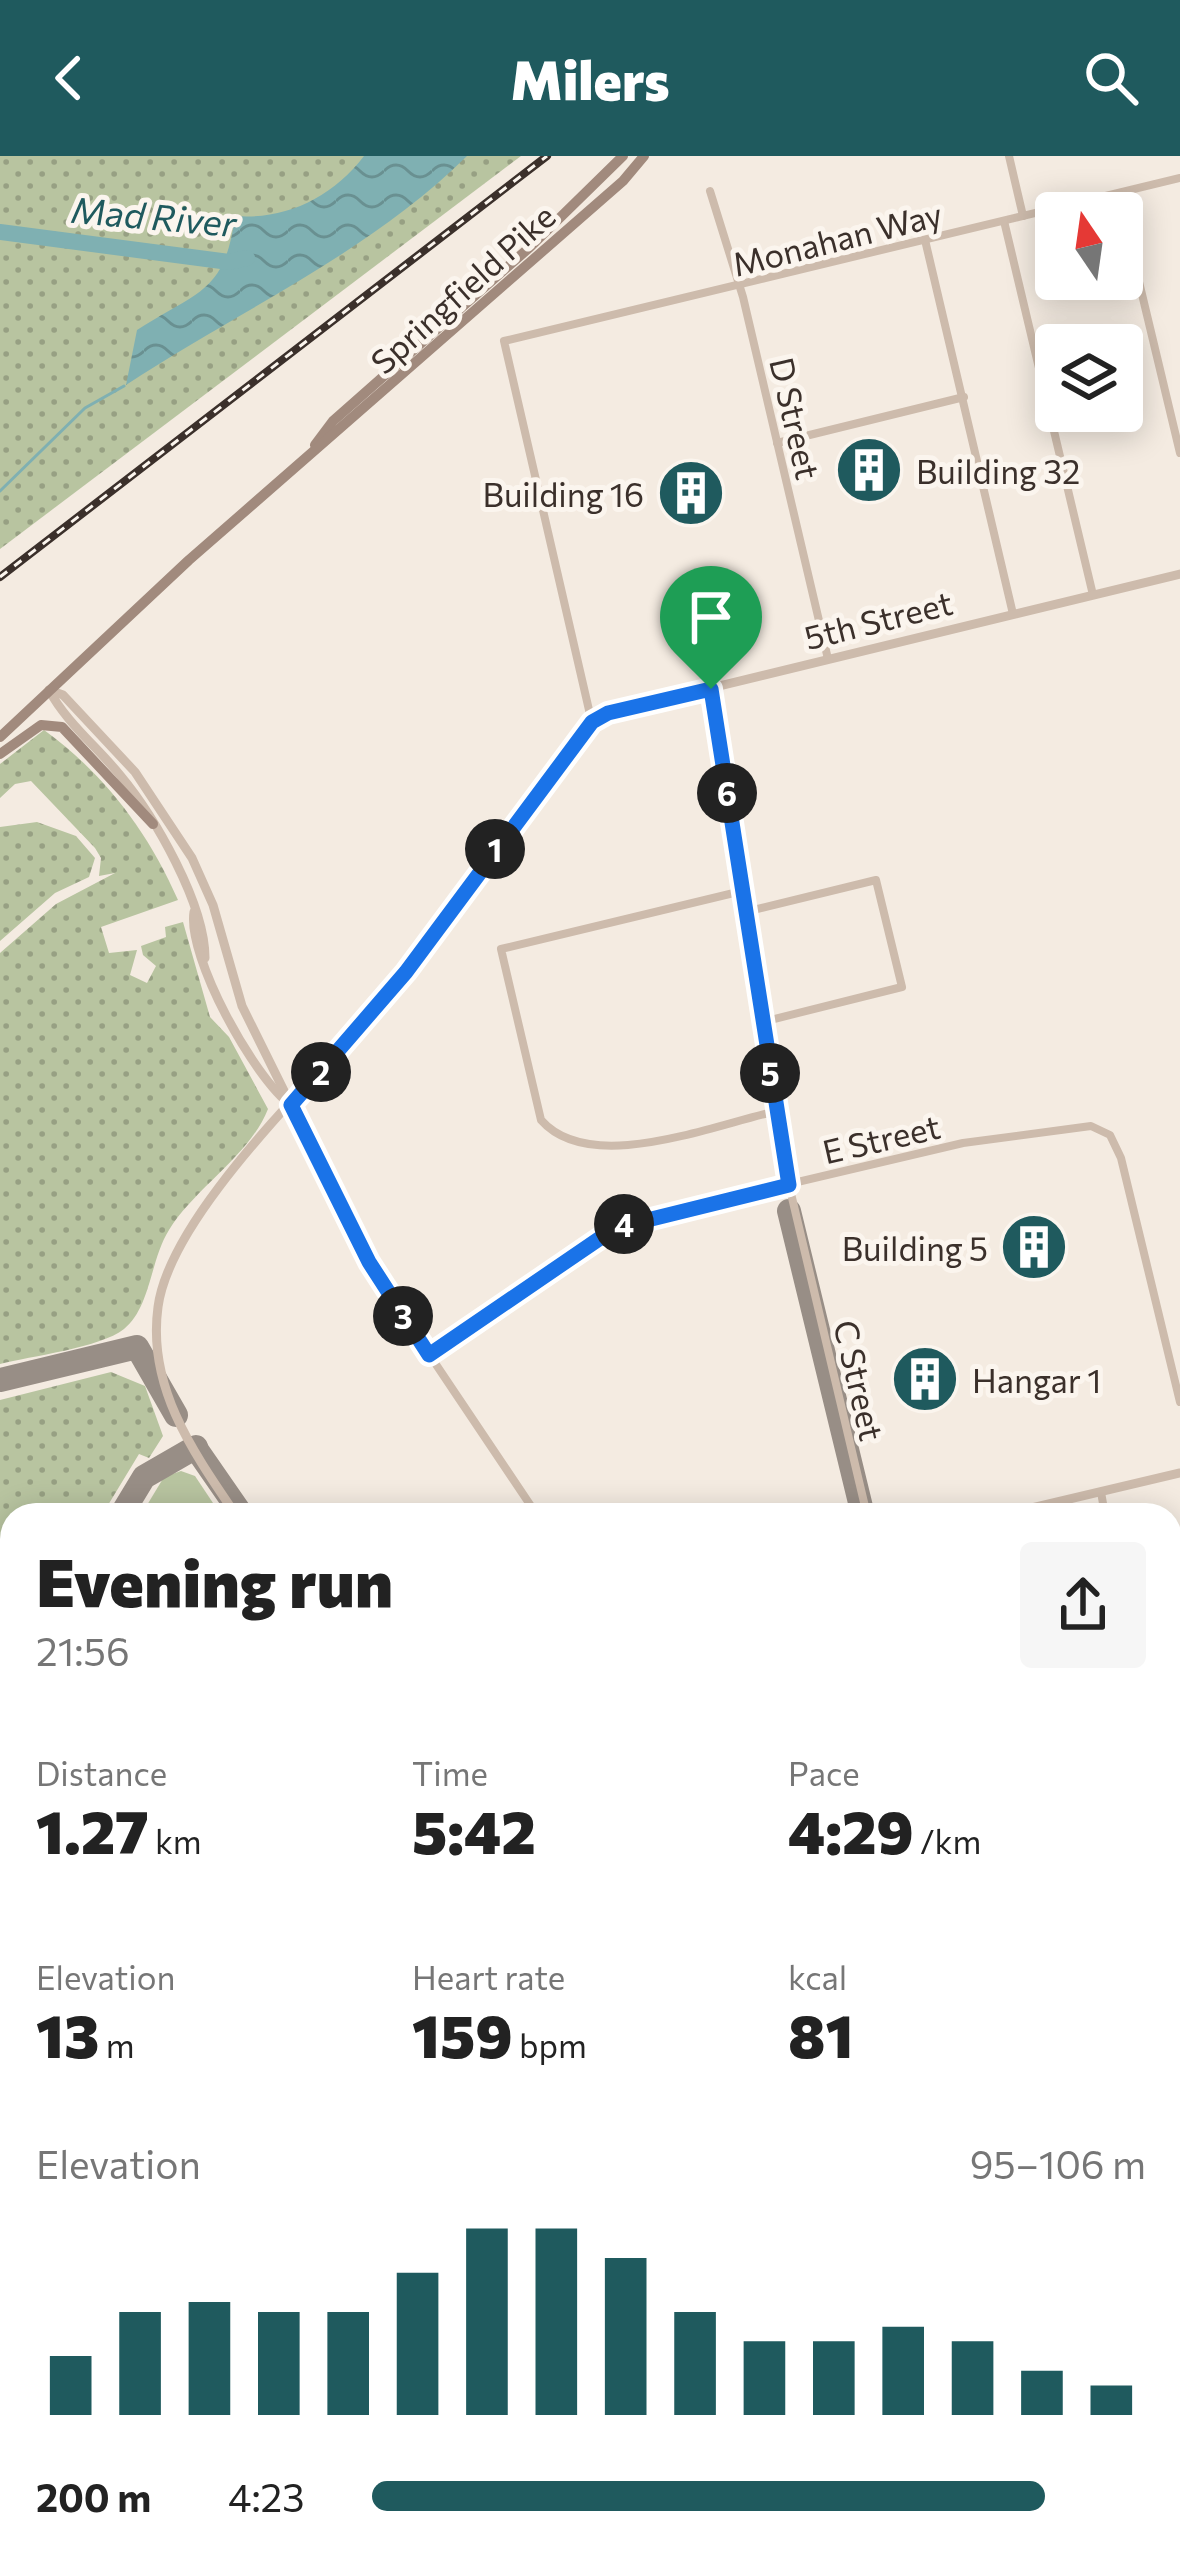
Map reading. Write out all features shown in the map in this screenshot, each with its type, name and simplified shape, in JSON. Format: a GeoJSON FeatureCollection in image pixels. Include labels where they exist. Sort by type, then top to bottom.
{"type":"FeatureCollection","features":[{"type":"Feature","properties":{"kind":"main road","name":"Springfield Pike"},"geometry":{"type":"LineString","coordinates":[[310,453],[333,421],[549,230],[623,156]]}},
{"type":"Feature","properties":{"kind":"main road","name":"Springfield Pike"},"geometry":{"type":"LineString","coordinates":[[0,737],[310,453],[623,181],[644,156]]}},
{"type":"Feature","properties":{"kind":"main road"},"geometry":{"type":"LineString","coordinates":[[0,754],[41,724],[62,727],[153,824]]}},
{"type":"Feature","properties":{"kind":"street"},"geometry":{"type":"LineString","coordinates":[[1009,156],[1023,216]]}},
{"type":"Feature","properties":{"kind":"street","name":"Monahan Way"},"geometry":{"type":"LineString","coordinates":[[1126,192],[1180,178]]}},
{"type":"Feature","properties":{"kind":"street","name":"D Street"},"geometry":{"type":"LineString","coordinates":[[710,190],[777,442],[827,658]]}},
{"type":"Feature","properties":{"kind":"street","name":"Monahan Way"},"geometry":{"type":"LineString","coordinates":[[592,722],[504,341],[1035,213]]}},
{"type":"Feature","properties":{"kind":"street"},"geometry":{"type":"LineString","coordinates":[[1004,221],[1093,595]]}},
{"type":"Feature","properties":{"kind":"street"},"geometry":{"type":"LineString","coordinates":[[925,240],[1013,614]]}},
{"type":"Feature","properties":{"kind":"street"},"geometry":{"type":"LineString","coordinates":[[1143,298],[1180,453]]}},
{"type":"Feature","properties":{"kind":"street"},"geometry":{"type":"LineString","coordinates":[[777,442],[964,397]]}},
{"type":"Feature","properties":{"kind":"street","name":"5th Street"},"geometry":{"type":"LineString","coordinates":[[592,722],[608,713],[1180,574]]}},
{"type":"Feature","properties":{"kind":"street","name":"C Street"},"geometry":{"type":"LineString","coordinates":[[711,689],[789,1185],[864,1503]]}},
{"type":"Feature","properties":{"kind":"street"},"geometry":{"type":"LineString","coordinates":[[49,690],[153,824],[194,912],[195,938],[244,1049],[272,1091],[291,1105]]}},
{"type":"Feature","properties":{"kind":"street"},"geometry":{"type":"LineString","coordinates":[[49,690],[63,694],[124,760],[178,833],[213,905],[242,1006],[369,1262],[529,1503]]}},
{"type":"Feature","properties":{"kind":"street"},"geometry":{"type":"LineString","coordinates":[[228,1503],[183,1434],[164,1388],[158,1304],[185,1232],[398,982],[592,722]]}},
{"type":"Feature","properties":{"kind":"street"},"geometry":{"type":"LineString","coordinates":[[746,912],[876,880],[902,987],[762,1022]]}},
{"type":"Feature","properties":{"kind":"street"},"geometry":{"type":"LineString","coordinates":[[742,891],[501,949],[541,1120],[560,1137],[612,1149],[777,1111]]}},
{"type":"Feature","properties":{"kind":"street","name":"E Street"},"geometry":{"type":"LineString","coordinates":[[429,1355],[615,1228],[999,1136],[1083,1126],[1105,1131],[1121,1159],[1180,1402]]}},
{"type":"Feature","properties":{"kind":"street"},"geometry":{"type":"LineString","coordinates":[[1054,1503],[1180,1472]]}},
{"type":"Feature","properties":{"kind":"street"},"geometry":{"type":"LineString","coordinates":[[1101,1492],[1103,1503]]}},
{"type":"Feature","properties":{"kind":"green space"},"geometry":{"type":"Polygon","coordinates":[[[0,156],[521,156],[0,549],[0,156]]]}},
{"type":"Feature","properties":{"kind":"green space"},"geometry":{"type":"Polygon","coordinates":[[[44,730],[85,764],[121,804],[152,849],[178,900],[101,927],[109,953],[137,950],[130,975],[147,983],[156,966],[143,955],[141,946],[166,937],[165,927],[183,922],[210,1017],[229,1037],[268,1109],[249,1141],[169,1230],[140,1308],[124,1329],[82,1346],[0,1364],[0,953],[56,904],[115,873],[99,876],[101,858],[95,848],[31,781],[15,784],[0,798],[0,764],[44,730]]]}},
{"type":"Feature","properties":{"kind":"green space"},"geometry":{"type":"Polygon","coordinates":[[[37,822],[76,836],[95,858],[89,877],[55,893],[0,941],[0,827],[37,822]]]}},
{"type":"Feature","properties":{"kind":"green space"},"geometry":{"type":"Polygon","coordinates":[[[111,1372],[145,1386],[163,1436],[149,1458],[139,1454],[109,1503],[0,1503],[0,1400],[111,1372]]]}},
{"type":"Feature","properties":{"kind":"green space"},"geometry":{"type":"Polygon","coordinates":[[[181,1471],[195,1476],[213,1503],[148,1503],[164,1477],[181,1471]]]}},
{"type":"Feature","properties":{"kind":"water"},"geometry":{"type":"Polygon","coordinates":[[[364,156],[467,156],[429,191],[346,251],[126,385],[137,330],[192,297],[216,276],[235,216],[272,214],[306,203],[337,184],[364,156]]]}},
{"type":"Feature","properties":{"kind":"waterway","name":"Mad River"},"geometry":{"type":"LineString","coordinates":[[0,232],[229,262],[247,258]]}},
{"type":"Feature","properties":{"kind":"waterway"},"geometry":{"type":"LineString","coordinates":[[0,491],[85,408],[124,386]]}},
{"type":"Feature","properties":{"kind":"taxiway"},"geometry":{"type":"LineString","coordinates":[[789,1211],[860,1503]]}},
{"type":"Feature","properties":{"kind":"taxiway"},"geometry":{"type":"LineString","coordinates":[[0,1380],[137,1347],[176,1415]]}},
{"type":"Feature","properties":{"kind":"taxiway"},"geometry":{"type":"LineString","coordinates":[[128,1503],[144,1477],[196,1447]]}},
{"type":"Feature","properties":{"kind":"taxiway"},"geometry":{"type":"LineString","coordinates":[[197,1450],[234,1503]]}},
{"type":"Feature","properties":{"kind":"railway"},"geometry":{"type":"LineString","coordinates":[[0,577],[547,156]]}},
{"type":"Feature","properties":{"kind":"place","name":"Building 32"},"geometry":{"type":"Point","coordinates":[869,470]}},
{"type":"Feature","properties":{"kind":"place","name":"Building 16"},"geometry":{"type":"Point","coordinates":[691,493]}},
{"type":"Feature","properties":{"kind":"place","name":"Building 5"},"geometry":{"type":"Point","coordinates":[1034,1247]}},
{"type":"Feature","properties":{"kind":"place","name":"Hangar 1"},"geometry":{"type":"Point","coordinates":[925,1379]}},
{"type":"Feature","properties":{"kind":"route"},"geometry":{"type":"LineString","coordinates":[[711,689],[789,1185],[615,1228],[429,1355],[369,1262],[331,1177],[291,1105],[406,972],[592,722],[608,713],[711,689]]}}]}
